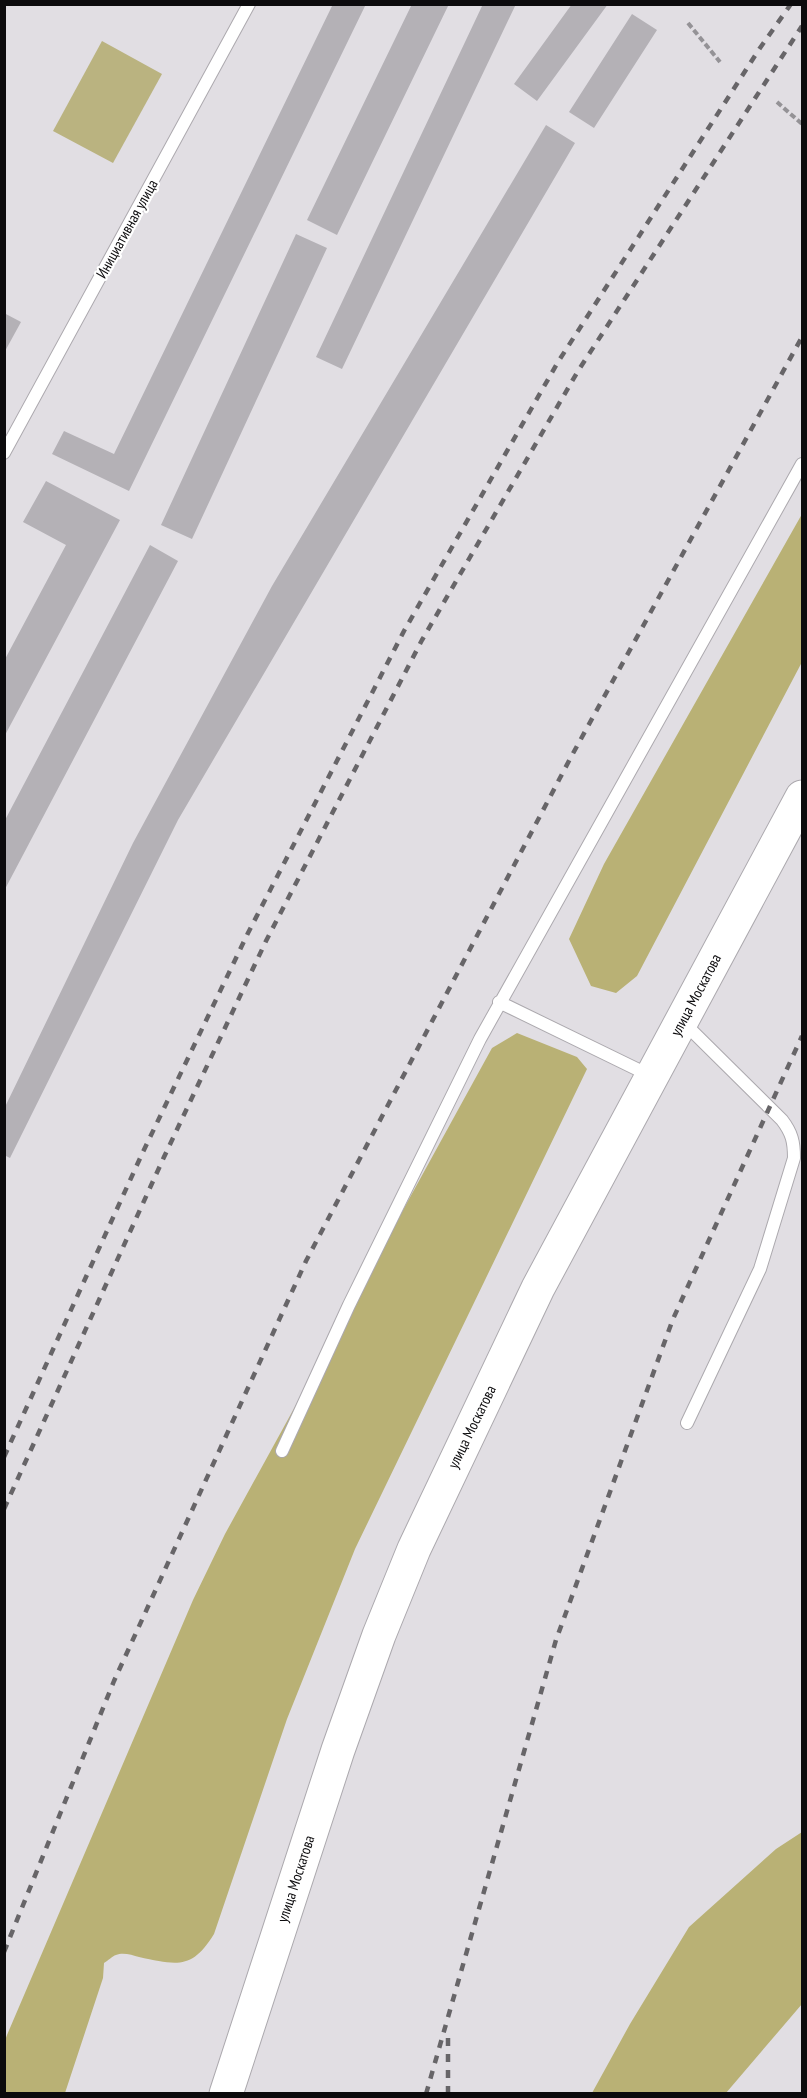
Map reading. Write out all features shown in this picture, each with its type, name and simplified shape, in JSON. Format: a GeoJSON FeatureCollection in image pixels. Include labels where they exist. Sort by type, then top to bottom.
{"type":"FeatureCollection","features":[{"type":"Feature","properties":{"kind":"main road","name":"улица Москатова"},"geometry":{"type":"LineString","coordinates":[[226,2094],[338,1750],[379,1635],[414,1549],[538,1288],[802,797]]}},
{"type":"Feature","properties":{"kind":"lane","name":"Инициативная улица"},"geometry":{"type":"LineString","coordinates":[[4,453],[249,4]]}},
{"type":"Feature","properties":{"kind":"lane"},"geometry":{"type":"LineString","coordinates":[[282,1451],[348,1305],[499,1002],[802,464]]}},
{"type":"Feature","properties":{"kind":"lane"},"geometry":{"type":"LineString","coordinates":[[499,1002],[652,1076]]}},
{"type":"Feature","properties":{"kind":"lane"},"geometry":{"type":"LineString","coordinates":[[682,1021],[782,1120],[791,1132],[794,1143],[794,1158],[760,1269],[687,1423]]}},
{"type":"Feature","properties":{"kind":"path"},"geometry":{"type":"LineString","coordinates":[[688,23],[720,62]]}},
{"type":"Feature","properties":{"kind":"path"},"geometry":{"type":"LineString","coordinates":[[777,102],[802,124]]}},
{"type":"Feature","properties":{"kind":"shaded area"},"geometry":{"type":"Polygon","coordinates":[[[102,41],[162,74],[113,163],[53,131],[102,41]]]}},
{"type":"Feature","properties":{"kind":"shaded area"},"geometry":{"type":"Polygon","coordinates":[[[802,514],[802,662],[637,976],[616,993],[591,986],[569,939],[604,864],[802,514]]]}},
{"type":"Feature","properties":{"kind":"shaded area"},"geometry":{"type":"Polygon","coordinates":[[[517,1033],[577,1057],[587,1069],[355,1549],[287,1719],[214,1934],[198,1954],[182,1962],[164,1962],[122,1954],[104,1963],[103,1978],[65,2093],[5,2093],[4,2043],[7,2035],[193,1600],[225,1534],[492,1048],[517,1033]]]}},
{"type":"Feature","properties":{"kind":"shaded area"},"geometry":{"type":"Polygon","coordinates":[[[802,1832],[802,2004],[726,2093],[592,2093],[630,2024],[689,1927],[776,1849],[802,1832]]]}},
{"type":"Feature","properties":{"kind":"building"},"geometry":{"type":"Polygon","coordinates":[[[333,4],[366,4],[129,491],[52,454],[64,431],[114,454],[333,4]]]}},
{"type":"Feature","properties":{"kind":"building"},"geometry":{"type":"Polygon","coordinates":[[[412,4],[449,4],[337,235],[307,220],[412,4]]]}},
{"type":"Feature","properties":{"kind":"building"},"geometry":{"type":"Polygon","coordinates":[[[483,4],[516,4],[342,369],[316,357],[483,4]]]}},
{"type":"Feature","properties":{"kind":"building"},"geometry":{"type":"Polygon","coordinates":[[[572,4],[608,4],[537,101],[514,84],[572,4]]]}},
{"type":"Feature","properties":{"kind":"building"},"geometry":{"type":"Polygon","coordinates":[[[632,14],[657,30],[594,128],[569,112],[632,14]]]}},
{"type":"Feature","properties":{"kind":"building"},"geometry":{"type":"Polygon","coordinates":[[[546,125],[575,143],[178,820],[10,1158],[4,1155],[4,1109],[133,843],[272,586],[546,125]]]}},
{"type":"Feature","properties":{"kind":"building"},"geometry":{"type":"Polygon","coordinates":[[[296,234],[327,248],[192,539],[161,525],[296,234]]]}},
{"type":"Feature","properties":{"kind":"building"},"geometry":{"type":"Polygon","coordinates":[[[4,313],[21,322],[4,353],[4,313]]]}},
{"type":"Feature","properties":{"kind":"building"},"geometry":{"type":"Polygon","coordinates":[[[46,481],[120,520],[4,737],[4,661],[66,545],[23,522],[46,481]]]}},
{"type":"Feature","properties":{"kind":"building"},"geometry":{"type":"Polygon","coordinates":[[[150,545],[178,561],[4,891],[4,822],[150,545]]]}},
{"type":"Feature","properties":{"kind":"railway"},"geometry":{"type":"LineString","coordinates":[[4,1457],[142,1154],[248,933],[404,631],[558,362],[760,48],[791,4]]}},
{"type":"Feature","properties":{"kind":"railway"},"geometry":{"type":"LineString","coordinates":[[4,1509],[164,1157],[266,941],[422,640],[578,371],[802,26]]}},
{"type":"Feature","properties":{"kind":"railway"},"geometry":{"type":"LineString","coordinates":[[4,1952],[114,1681],[306,1261],[571,757],[802,337]]}},
{"type":"Feature","properties":{"kind":"railway"},"geometry":{"type":"LineString","coordinates":[[426,2094],[556,1640],[673,1319],[802,1036]]}},
{"type":"Feature","properties":{"kind":"railway"},"geometry":{"type":"LineString","coordinates":[[448,2031],[448,2094]]}}]}
